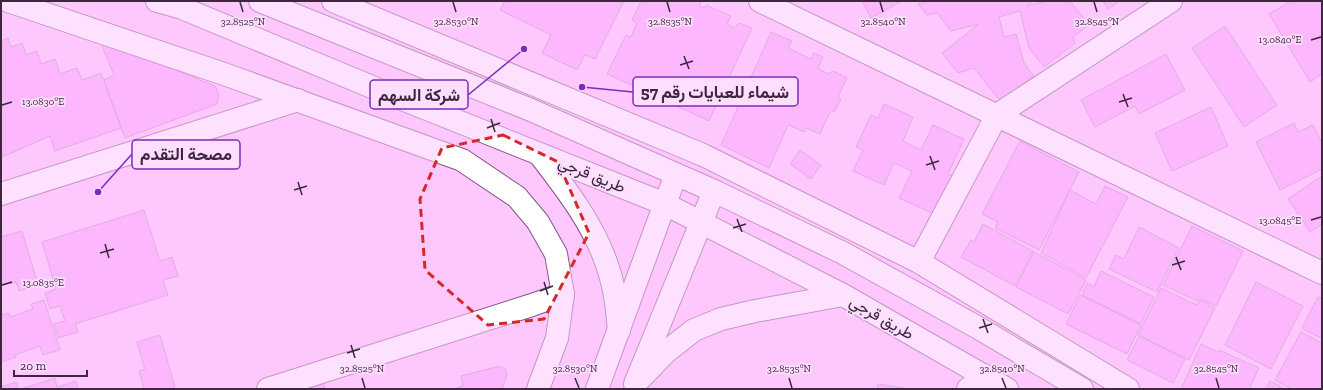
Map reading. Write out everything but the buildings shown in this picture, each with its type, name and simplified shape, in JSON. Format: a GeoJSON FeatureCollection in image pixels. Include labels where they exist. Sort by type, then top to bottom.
{"type":"FeatureCollection","features":[{"type":"Feature","properties":{"kind":"main road"},"geometry":{"type":"LineString","coordinates":[[8,1],[298,100],[462,160],[517,197],[538,222],[556,254],[563,294],[558,338],[538,389]]}},
{"type":"Feature","properties":{"kind":"main road","name":"طريق قرجي"},"geometry":{"type":"LineString","coordinates":[[157,1],[183,5],[372,87],[665,204],[843,295],[1007,389]]}},
{"type":"Feature","properties":{"kind":"main road","name":"طريق قرجي"},"geometry":{"type":"LineString","coordinates":[[260,1],[531,110],[714,191],[844,253],[975,326],[1082,389]]}},
{"type":"Feature","properties":{"kind":"main road"},"geometry":{"type":"LineString","coordinates":[[333,1],[703,155],[919,262],[1128,389]]}},
{"type":"Feature","properties":{"kind":"main road"},"geometry":{"type":"LineString","coordinates":[[760,1],[1322,273]]}},
{"type":"Feature","properties":{"kind":"main road"},"geometry":{"type":"LineString","coordinates":[[919,262],[997,115],[1171,1]]}},
{"type":"Feature","properties":{"kind":"main road"},"geometry":{"type":"LineString","coordinates":[[1,194],[298,100]]}},
{"type":"Feature","properties":{"kind":"main road"},"geometry":{"type":"LineString","coordinates":[[538,153],[565,188],[595,236],[608,267],[616,301],[619,331]]}},
{"type":"Feature","properties":{"kind":"main road"},"geometry":{"type":"LineString","coordinates":[[597,389],[676,175]]}},
{"type":"Feature","properties":{"kind":"main road"},"geometry":{"type":"LineString","coordinates":[[635,386],[700,222],[714,191]]}},
{"type":"Feature","properties":{"kind":"main road"},"geometry":{"type":"LineString","coordinates":[[268,389],[563,294]]}},
{"type":"Feature","properties":{"kind":"main road"},"geometry":{"type":"LineString","coordinates":[[635,386],[666,352],[694,330],[721,319],[755,311],[843,295]]}},
{"type":"Feature","properties":{"kind":"main road"},"geometry":{"type":"LineString","coordinates":[[968,389],[984,375]]}},
{"type":"Feature","properties":{"kind":"highlighted area"},"geometry":{"type":"Polygon","coordinates":[[[503,135],[558,162],[589,233],[544,319],[488,325],[425,270],[420,199],[442,148],[503,135]]]}},
{"type":"Feature","properties":{"kind":"place","name":"شركة السهم"},"geometry":{"type":"Point","coordinates":[524,49]}},
{"type":"Feature","properties":{"kind":"place","name":"شيماء للعبايات رقم 57"},"geometry":{"type":"Point","coordinates":[582,87]}},
{"type":"Feature","properties":{"kind":"place","name":"مصحة التقدم"},"geometry":{"type":"Point","coordinates":[98,192]}}]}
